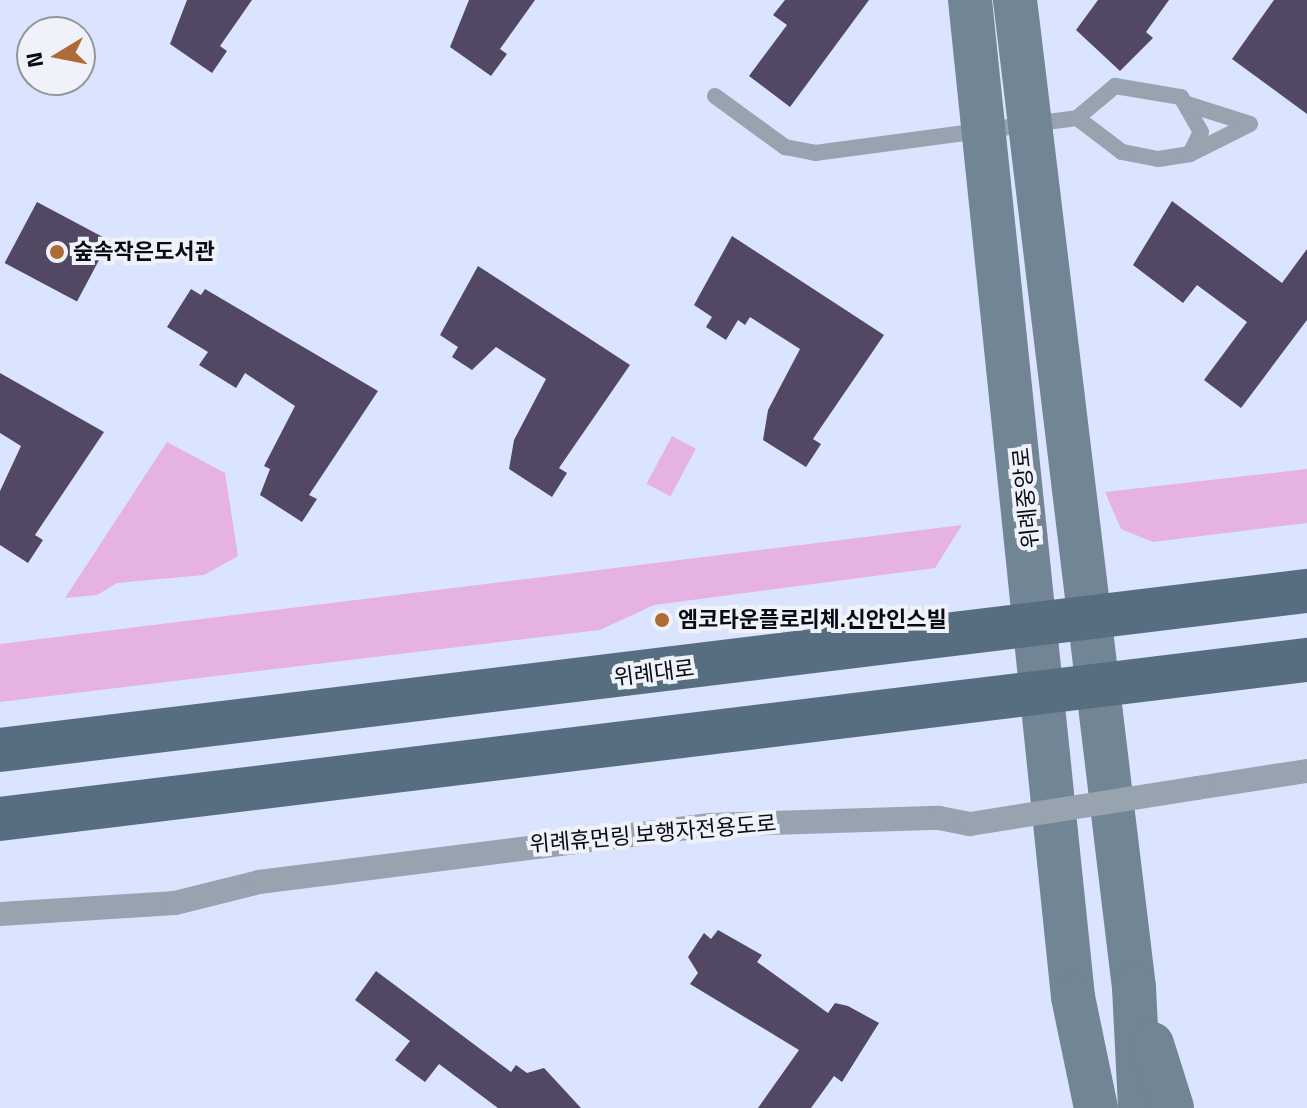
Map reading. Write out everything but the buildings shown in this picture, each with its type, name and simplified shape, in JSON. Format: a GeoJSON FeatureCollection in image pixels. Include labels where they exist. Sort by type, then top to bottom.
{"type":"FeatureCollection","features":[{"type":"Feature","properties":{"kind":"main road","name":"위례중앙로"},"geometry":{"type":"LineString","coordinates":[[970,0],[1009,130],[1087,622],[1134,988],[1140,1108]]}},
{"type":"Feature","properties":{"kind":"main road","name":"위례중앙로"},"geometry":{"type":"LineString","coordinates":[[1015,0],[1009,130],[1039,627],[1073,997],[1096,1108]]}},
{"type":"Feature","properties":{"kind":"main road","name":"위례대로"},"geometry":{"type":"LineString","coordinates":[[0,750],[1087,622],[1307,591]]}},
{"type":"Feature","properties":{"kind":"main road"},"geometry":{"type":"LineString","coordinates":[[0,819],[1046,696],[1307,660]]}},
{"type":"Feature","properties":{"kind":"main road","name":"위례중앙로"},"geometry":{"type":"LineString","coordinates":[[1134,988],[1172,1108]]}},
{"type":"Feature","properties":{"kind":"main road","name":"위례중앙로"},"geometry":{"type":"LineString","coordinates":[[1070,1108],[1073,997]]}},
{"type":"Feature","properties":{"kind":"street","name":"위례휴먼링 보행자전용도로"},"geometry":{"type":"LineString","coordinates":[[0,914],[175,903],[259,882],[710,825],[939,818],[970,824],[1307,771]]}},
{"type":"Feature","properties":{"kind":"lane"},"geometry":{"type":"LineString","coordinates":[[715,96],[785,147],[815,153],[1009,130],[1077,118],[1115,86],[1250,124],[1190,154],[1158,159],[1122,152],[1077,118]]}},
{"type":"Feature","properties":{"kind":"lane"},"geometry":{"type":"LineString","coordinates":[[1187,104],[1201,132],[1190,154]]}},
{"type":"Feature","properties":{"kind":"shaded area"},"geometry":{"type":"Polygon","coordinates":[[[672,436],[696,449],[670,496],[647,484],[672,436]]]}},
{"type":"Feature","properties":{"kind":"shaded area"},"geometry":{"type":"Polygon","coordinates":[[[167,442],[225,473],[238,556],[204,575],[117,583],[97,595],[65,598],[167,442]]]}},
{"type":"Feature","properties":{"kind":"shaded area"},"geometry":{"type":"Polygon","coordinates":[[[1307,469],[1307,523],[1153,542],[1121,529],[1105,492],[1307,469]]]}},
{"type":"Feature","properties":{"kind":"shaded area"},"geometry":{"type":"Polygon","coordinates":[[[962,525],[935,568],[654,605],[600,630],[0,702],[0,644],[962,525]]]}},
{"type":"Feature","properties":{"kind":"place","name":"숲속작은도서관"},"geometry":{"type":"Point","coordinates":[57,252]}},
{"type":"Feature","properties":{"kind":"place","name":"엠코타운플로리체.신안인스빌"},"geometry":{"type":"Point","coordinates":[662,620]}}]}
